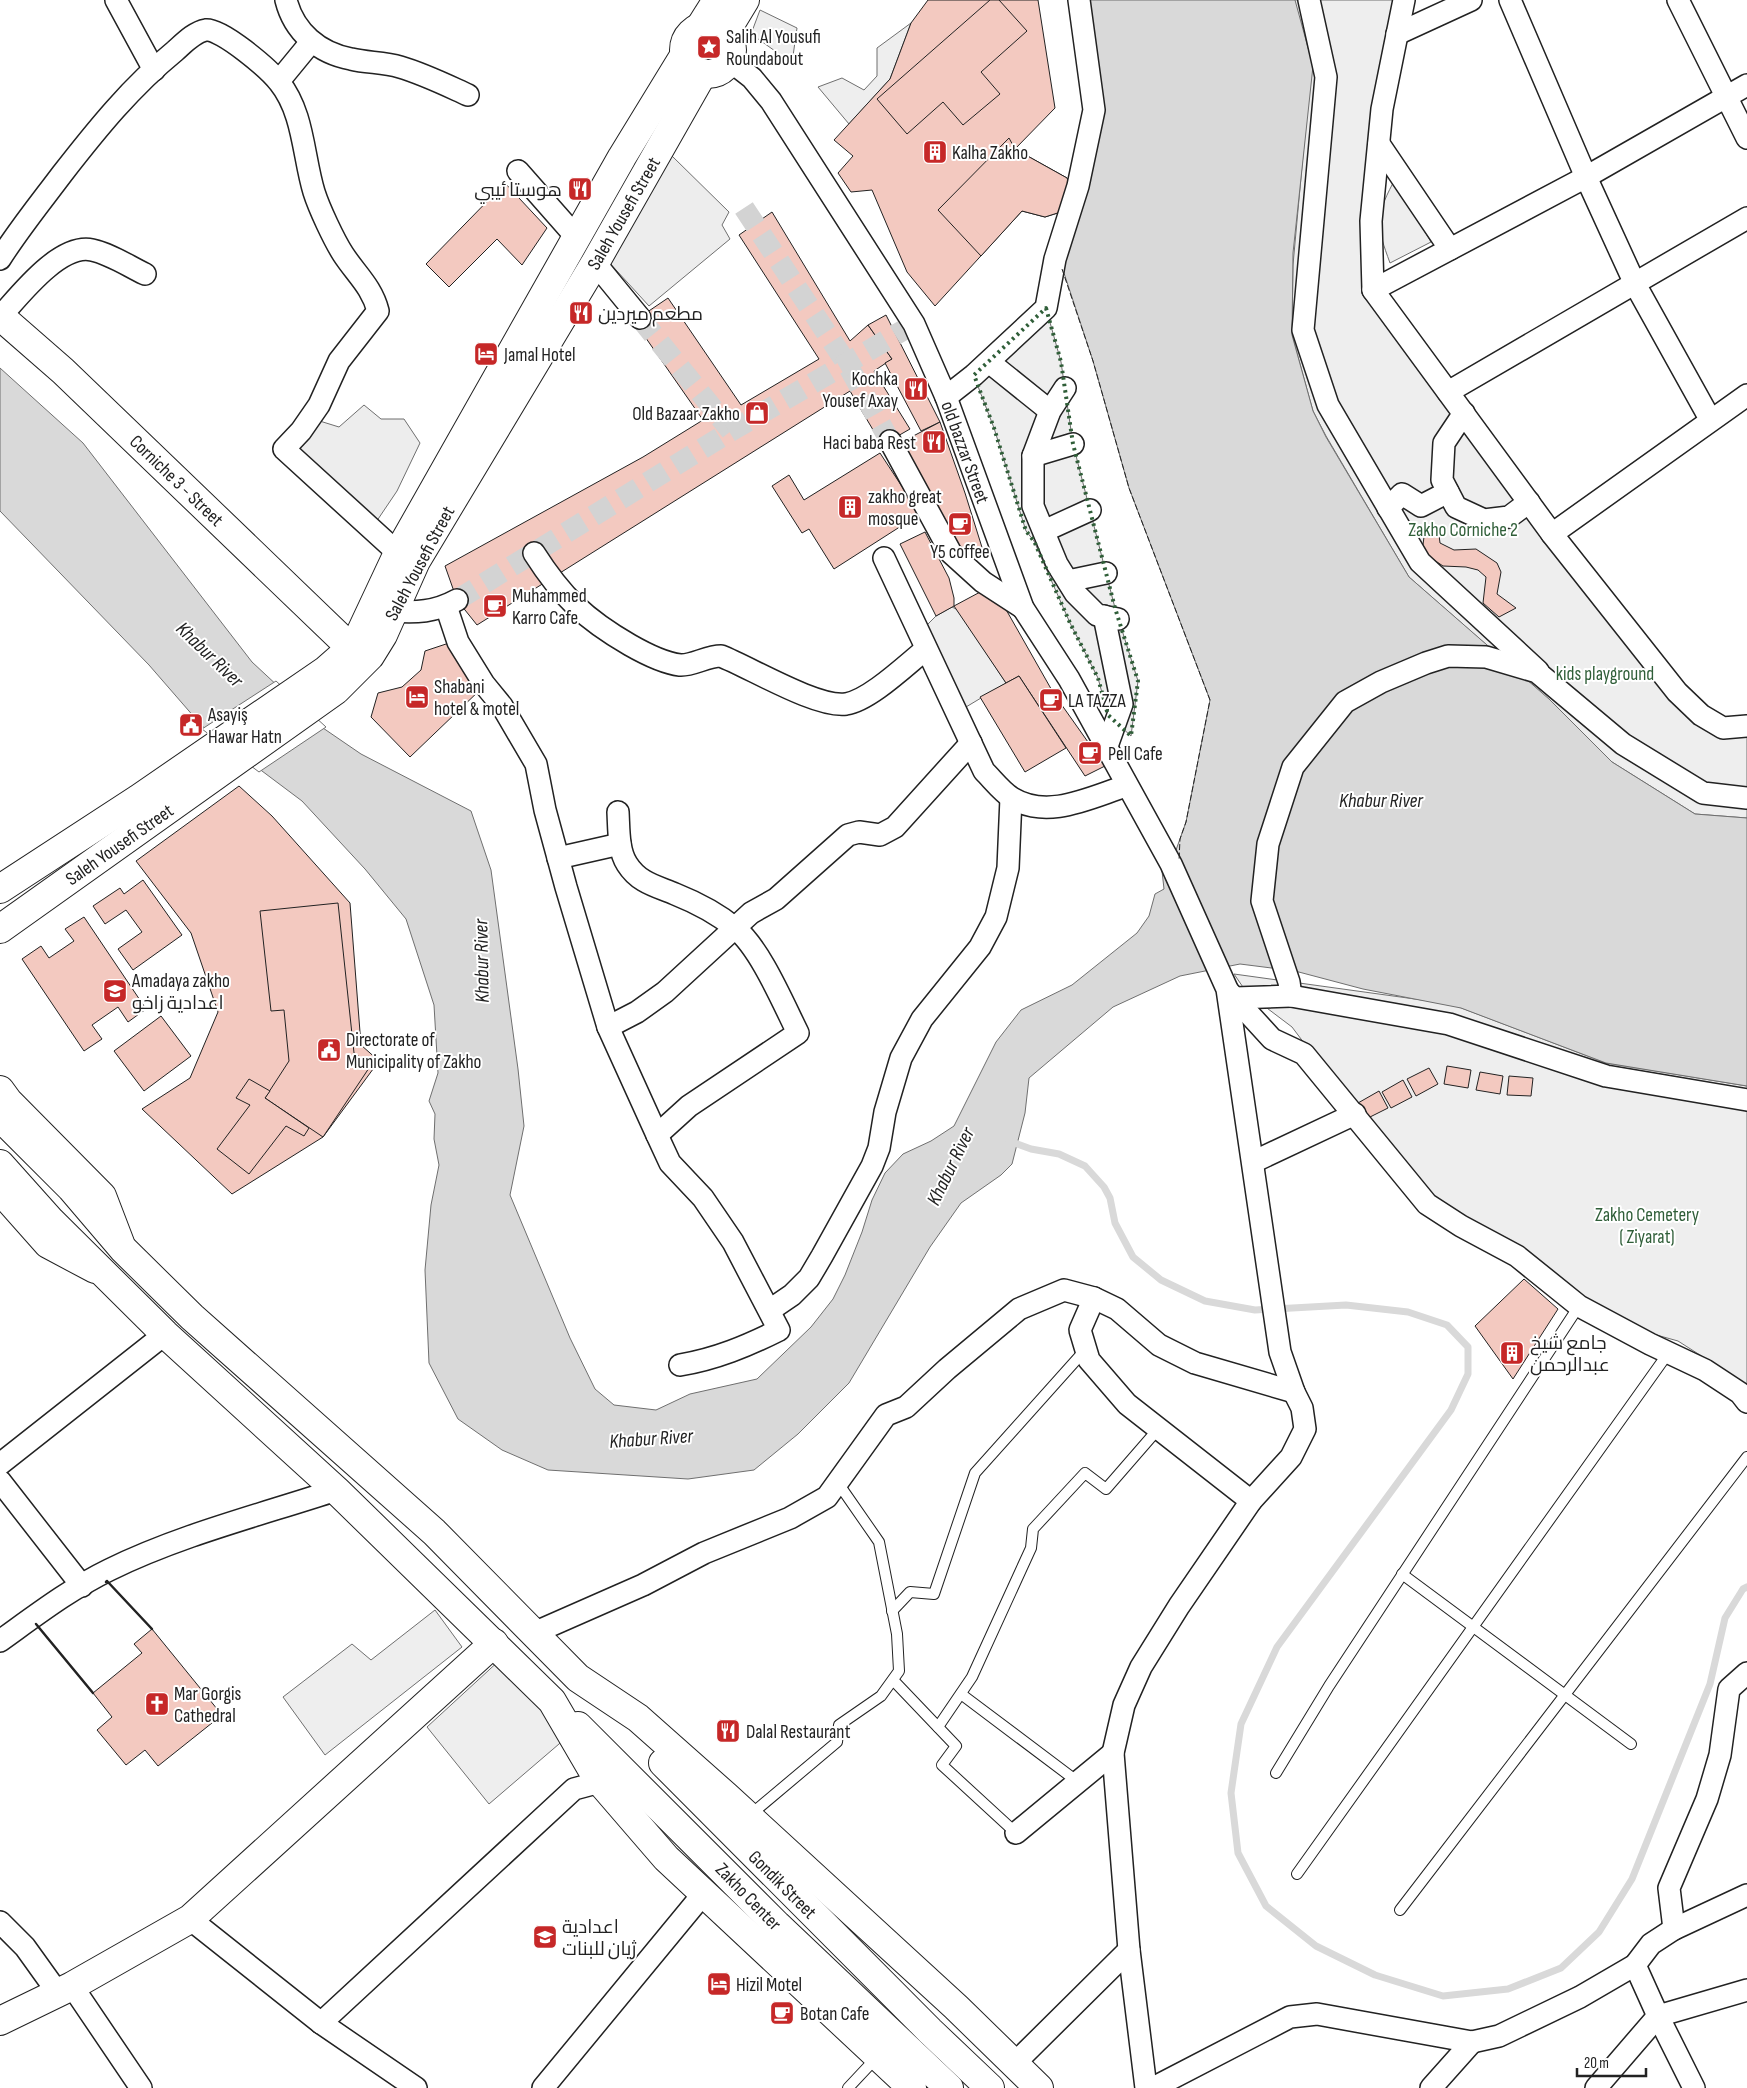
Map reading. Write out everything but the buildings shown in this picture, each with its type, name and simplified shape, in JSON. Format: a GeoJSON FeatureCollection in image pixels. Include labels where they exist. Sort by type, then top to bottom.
{"type":"FeatureCollection","features":[{"type":"Feature","properties":{"kind":"main road"},"geometry":{"type":"LineString","coordinates":[[712,30],[717,0]]}},
{"type":"Feature","properties":{"kind":"main road"},"geometry":{"type":"LineString","coordinates":[[712,30],[731,45],[730,60],[722,70],[709,74],[694,63],[686,41],[689,35],[712,30],[745,0]]}},
{"type":"Feature","properties":{"kind":"main road","name":"Saleh Yousefi Street"},"geometry":{"type":"LineString","coordinates":[[331,680],[360,634],[398,553],[578,238],[622,157],[694,63]]}},
{"type":"Feature","properties":{"kind":"main road","name":"Saleh Yousefi Street"},"geometry":{"type":"LineString","coordinates":[[0,929],[145,810],[331,680],[370,656],[416,561],[595,263],[694,63]]}},
{"type":"Feature","properties":{"kind":"main road","name":"Corniche 3 - Street"},"geometry":{"type":"LineString","coordinates":[[0,316],[63,371],[351,648]]}},
{"type":"Feature","properties":{"kind":"main road","name":"Saleh Yousefi Street"},"geometry":{"type":"LineString","coordinates":[[0,889],[145,810]]}},
{"type":"Feature","properties":{"kind":"main road"},"geometry":{"type":"LineString","coordinates":[[0,1090],[8,1101],[102,1196],[123,1249]]}},
{"type":"Feature","properties":{"kind":"main road"},"geometry":{"type":"LineString","coordinates":[[0,1117],[71,1188],[123,1249],[192,1317],[434,1532],[536,1632],[578,1678],[638,1718],[956,2007],[1039,2088]]}},
{"type":"Feature","properties":{"kind":"main road"},"geometry":{"type":"LineString","coordinates":[[0,1164],[51,1221],[165,1334],[336,1490],[552,1700],[600,1782],[666,1858],[912,2088]]}},
{"type":"Feature","properties":{"kind":"main road"},"geometry":{"type":"LineString","coordinates":[[0,1190],[48,1244],[106,1275]]}},
{"type":"Feature","properties":{"kind":"main road"},"geometry":{"type":"LineString","coordinates":[[0,2021],[65,1990],[190,1919],[494,1643]]}},
{"type":"Feature","properties":{"kind":"main road","name":"Gondik Street"},"geometry":{"type":"LineString","coordinates":[[578,1678],[930,2031],[990,2088]]}},
{"type":"Feature","properties":{"kind":"main road","name":"Zakho Center"},"geometry":{"type":"LineString","coordinates":[[552,1700],[777,1925],[949,2088]]}},
{"type":"Feature","properties":{"kind":"street"},"geometry":{"type":"LineString","coordinates":[[116,0],[154,70]]}},
{"type":"Feature","properties":{"kind":"street"},"geometry":{"type":"LineString","coordinates":[[286,0],[296,26],[311,42],[329,53],[350,59],[399,66],[468,95]]}},
{"type":"Feature","properties":{"kind":"street"},"geometry":{"type":"LineString","coordinates":[[946,397],[989,362],[1046,308],[1055,260],[1078,186],[1094,110],[1079,0]]}},
{"type":"Feature","properties":{"kind":"street"},"geometry":{"type":"LineString","coordinates":[[1309,0],[1326,77],[1303,330],[1328,405],[1420,562],[1510,644],[1559,693]]}},
{"type":"Feature","properties":{"kind":"street"},"geometry":{"type":"LineString","coordinates":[[1404,0],[1382,109],[1370,221],[1374,290],[1552,534],[1677,692],[1701,715],[1724,728],[1747,726]]}},
{"type":"Feature","properties":{"kind":"street"},"geometry":{"type":"LineString","coordinates":[[1397,34],[1471,0]]}},
{"type":"Feature","properties":{"kind":"street"},"geometry":{"type":"LineString","coordinates":[[1510,0],[1586,177],[1636,284],[1710,419]]}},
{"type":"Feature","properties":{"kind":"street"},"geometry":{"type":"LineString","coordinates":[[1678,0],[1747,138]]}},
{"type":"Feature","properties":{"kind":"street"},"geometry":{"type":"LineString","coordinates":[[0,259],[36,208],[108,114],[192,37],[206,30],[218,32],[249,54],[279,82],[303,135],[314,193],[343,253],[369,286],[378,311],[339,361],[319,405],[302,431],[284,449],[398,553]]}},
{"type":"Feature","properties":{"kind":"street"},"geometry":{"type":"LineString","coordinates":[[279,82],[311,42]]}},
{"type":"Feature","properties":{"kind":"street","name":"old bazzar Street"},"geometry":{"type":"LineString","coordinates":[[730,60],[759,85],[914,324],[946,397],[1024,608],[1069,678],[1126,786],[1171,864],[1231,994]]}},
{"type":"Feature","properties":{"kind":"street"},"geometry":{"type":"LineString","coordinates":[[1374,290],[1586,177],[1726,96],[1747,86]]}},
{"type":"Feature","properties":{"kind":"street"},"geometry":{"type":"LineString","coordinates":[[1379,144],[1450,249]]}},
{"type":"Feature","properties":{"kind":"street"},"geometry":{"type":"LineString","coordinates":[[518,171],[578,238]]}},
{"type":"Feature","properties":{"kind":"street"},"geometry":{"type":"LineString","coordinates":[[1448,392],[1747,218]]}},
{"type":"Feature","properties":{"kind":"street"},"geometry":{"type":"LineString","coordinates":[[0,316],[36,279],[58,260],[76,251],[90,250],[109,256],[146,274]]}},
{"type":"Feature","properties":{"kind":"street"},"geometry":{"type":"LineString","coordinates":[[595,263],[640,318]]}},
{"type":"Feature","properties":{"kind":"street"},"geometry":{"type":"LineString","coordinates":[[989,362],[1050,411]]}},
{"type":"Feature","properties":{"kind":"street"},"geometry":{"type":"LineString","coordinates":[[1065,388],[1050,411],[1033,456],[1033,506],[1058,564],[1075,593],[1097,615],[1111,618],[1122,704],[1106,749]]}},
{"type":"Feature","properties":{"kind":"street"},"geometry":{"type":"LineString","coordinates":[[1552,534],[1710,419],[1745,399]]}},
{"type":"Feature","properties":{"kind":"street"},"geometry":{"type":"LineString","coordinates":[[1464,413],[1444,443],[1442,480],[1456,507],[1484,520],[1509,518],[1528,502]]}},
{"type":"Feature","properties":{"kind":"street"},"geometry":{"type":"LineString","coordinates":[[890,441],[951,553],[983,582],[1024,608]]}},
{"type":"Feature","properties":{"kind":"street"},"geometry":{"type":"LineString","coordinates":[[1033,456],[1073,444]]}},
{"type":"Feature","properties":{"kind":"street"},"geometry":{"type":"LineString","coordinates":[[1421,506],[1448,492]]}},
{"type":"Feature","properties":{"kind":"street"},"geometry":{"type":"LineString","coordinates":[[1388,508],[1402,494],[1421,506]]}},
{"type":"Feature","properties":{"kind":"street"},"geometry":{"type":"LineString","coordinates":[[1406,537],[1418,522],[1421,506]]}},
{"type":"Feature","properties":{"kind":"street"},"geometry":{"type":"LineString","coordinates":[[1044,531],[1090,510]]}},
{"type":"Feature","properties":{"kind":"street"},"geometry":{"type":"LineString","coordinates":[[534,553],[554,584],[574,606],[603,630],[640,651],[681,665],[711,656],[721,656],[829,703],[847,704],[874,691],[926,650]]}},
{"type":"Feature","properties":{"kind":"street"},"geometry":{"type":"LineString","coordinates":[[884,558],[984,771],[1011,798],[1034,807],[1056,808],[1126,786]]}},
{"type":"Feature","properties":{"kind":"street"},"geometry":{"type":"LineString","coordinates":[[1068,581],[1106,573]]}},
{"type":"Feature","properties":{"kind":"street"},"geometry":{"type":"LineString","coordinates":[[392,611],[420,613],[451,603],[458,642],[484,684],[502,706],[536,764],[545,810],[558,858],[608,1027],[670,1163],[703,1198],[733,1242],[779,1330],[747,1347],[701,1361],[680,1365]]}},
{"type":"Feature","properties":{"kind":"street"},"geometry":{"type":"LineString","coordinates":[[1290,989],[1262,901],[1268,844],[1292,767],[1345,702],[1381,682],[1448,656],[1486,657],[1536,672],[1559,693],[1623,744],[1703,794],[1747,798]]}},
{"type":"Feature","properties":{"kind":"street"},"geometry":{"type":"LineString","coordinates":[[608,1027],[637,1012],[665,992],[751,913],[776,899],[848,835],[860,832],[880,835],[896,827],[971,743]]}},
{"type":"Feature","properties":{"kind":"street"},"geometry":{"type":"LineString","coordinates":[[770,1310],[797,1290],[809,1278],[822,1256],[872,1166],[879,1148],[885,1112],[901,1058],[922,1018],[980,947],[996,917],[1008,868],[1011,798]]}},
{"type":"Feature","properties":{"kind":"street"},"geometry":{"type":"LineString","coordinates":[[618,812],[620,844],[626,863],[638,877],[654,887],[675,894],[700,906],[736,928],[757,956],[798,1033],[689,1106],[657,1135]]}},
{"type":"Feature","properties":{"kind":"street"},"geometry":{"type":"LineString","coordinates":[[558,858],[620,844]]}},
{"type":"Feature","properties":{"kind":"street"},"geometry":{"type":"LineString","coordinates":[[1231,994],[1290,989],[1449,1024],[1606,1076],[1747,1100]]}},
{"type":"Feature","properties":{"kind":"street"},"geometry":{"type":"LineString","coordinates":[[1231,994],[1272,1039],[1304,1054],[1427,1204],[1461,1226],[1517,1256],[1579,1306],[1650,1344],[1705,1370],[1740,1393],[1747,1402]]}},
{"type":"Feature","properties":{"kind":"street"},"geometry":{"type":"LineString","coordinates":[[1146,2088],[1129,1950],[1113,1753],[1124,1705],[1141,1667],[1179,1606],[1251,1501],[1291,1457],[1306,1429],[1302,1408],[1294,1392],[1280,1352],[1231,994]]}},
{"type":"Feature","properties":{"kind":"street"},"geometry":{"type":"LineString","coordinates":[[1253,1162],[1355,1114]]}},
{"type":"Feature","properties":{"kind":"street"},"geometry":{"type":"LineString","coordinates":[[536,1632],[643,1585],[704,1553],[790,1518],[827,1497],[870,1434],[886,1415],[906,1407],[947,1368],[1019,1309],[1064,1290],[1094,1298],[1117,1309],[1159,1345],[1196,1363],[1294,1392]]}},
{"type":"Feature","properties":{"kind":"street"},"geometry":{"type":"LineString","coordinates":[[1094,1298],[1080,1330],[1089,1360],[1127,1404],[1251,1501]]}},
{"type":"Feature","properties":{"kind":"street"},"geometry":{"type":"LineString","coordinates":[[0,1464],[165,1334]]}},
{"type":"Feature","properties":{"kind":"street"},"geometry":{"type":"LineString","coordinates":[[0,1481],[82,1586]]}},
{"type":"Feature","properties":{"kind":"street"},"geometry":{"type":"LineString","coordinates":[[0,1641],[52,1604],[108,1570],[170,1545],[336,1490]]}},
{"type":"Feature","properties":{"kind":"street"},"geometry":{"type":"LineString","coordinates":[[1674,1929],[1669,1888],[1707,1799],[1720,1755],[1729,1689],[1747,1673]]}},
{"type":"Feature","properties":{"kind":"street"},"geometry":{"type":"LineString","coordinates":[[1016,1833],[1113,1753]]}},
{"type":"Feature","properties":{"kind":"street"},"geometry":{"type":"LineString","coordinates":[[320,2023],[574,1789],[600,1782]]}},
{"type":"Feature","properties":{"kind":"street"},"geometry":{"type":"LineString","coordinates":[[543,2088],[703,1894]]}},
{"type":"Feature","properties":{"kind":"street"},"geometry":{"type":"LineString","coordinates":[[1153,2088],[1290,2017],[1317,2014],[1472,2042],[1499,2036],[1580,1998],[1636,1965],[1652,1944],[1674,1929],[1747,1895]]}},
{"type":"Feature","properties":{"kind":"street"},"geometry":{"type":"LineString","coordinates":[[190,1919],[320,2023],[416,2088]]}},
{"type":"Feature","properties":{"kind":"street"},"geometry":{"type":"LineString","coordinates":[[0,1922],[65,1990],[141,2088]]}},
{"type":"Feature","properties":{"kind":"street"},"geometry":{"type":"LineString","coordinates":[[1014,2064],[1129,1950]]}},
{"type":"Feature","properties":{"kind":"street"},"geometry":{"type":"LineString","coordinates":[[1636,1965],[1658,2016],[1694,2088]]}},
{"type":"Feature","properties":{"kind":"street"},"geometry":{"type":"LineString","coordinates":[[1596,2088],[1658,2016],[1747,1990]]}},
{"type":"Feature","properties":{"kind":"street"},"geometry":{"type":"LineString","coordinates":[[1431,2088],[1472,2042]]}},
{"type":"Feature","properties":{"kind":"lane"},"geometry":{"type":"LineString","coordinates":[[1276,1773],[1329,1686],[1579,1306]]}},
{"type":"Feature","properties":{"kind":"lane"},"geometry":{"type":"LineString","coordinates":[[892,1611],[910,1592],[934,1594],[975,1472],[1086,1349]]}},
{"type":"Feature","properties":{"kind":"lane"},"geometry":{"type":"LineString","coordinates":[[1297,1874],[1669,1352]]}},
{"type":"Feature","properties":{"kind":"lane"},"geometry":{"type":"LineString","coordinates":[[938,1727],[972,1677],[1031,1548],[1033,1528],[1085,1473],[1106,1489],[1159,1428]]}},
{"type":"Feature","properties":{"kind":"lane"},"geometry":{"type":"LineString","coordinates":[[1400,1910],[1747,1457]]}},
{"type":"Feature","properties":{"kind":"lane"},"geometry":{"type":"LineString","coordinates":[[748,1817],[837,1742],[839,1725],[881,1696],[899,1672],[892,1611],[879,1542],[838,1483]]}},
{"type":"Feature","properties":{"kind":"lane"},"geometry":{"type":"LineString","coordinates":[[1402,1574],[1631,1744]]}},
{"type":"Feature","properties":{"kind":"lane"},"geometry":{"type":"LineString","coordinates":[[893,1680],[956,1746],[942,1765],[1016,1833]]}},
{"type":"Feature","properties":{"kind":"lane"},"geometry":{"type":"LineString","coordinates":[[961,1694],[1078,1782]]}},
{"type":"Feature","properties":{"kind":"lane"},"geometry":{"type":"LineString","coordinates":[[848,2088],[878,2056]]}},
{"type":"Feature","properties":{"kind":"green space","name":"Zakho Corniche 2"},"geometry":{"type":"Polygon","coordinates":[[[1293,0],[1404,0],[1374,290],[1701,715],[1747,726],[1747,818],[1695,814],[1612,762],[1546,697],[1409,577],[1326,436],[1313,411],[1292,335],[1293,265],[1311,67],[1293,0]]]}},
{"type":"Feature","properties":{"kind":"green space"},"geometry":{"type":"Polygon","coordinates":[[[760,10],[797,28],[792,63],[751,34],[760,10]]]}},
{"type":"Feature","properties":{"kind":"green space"},"geometry":{"type":"Polygon","coordinates":[[[911,23],[890,79],[849,124],[818,87],[842,78],[864,90],[877,76],[877,48],[911,23]]]}},
{"type":"Feature","properties":{"kind":"green space"},"geometry":{"type":"Polygon","coordinates":[[[1393,183],[1405,198],[1431,242],[1390,263],[1380,231],[1380,215],[1393,183]]]}},
{"type":"Feature","properties":{"kind":"green space"},"geometry":{"type":"Polygon","coordinates":[[[1046,308],[1061,362],[1073,444],[1115,608],[1138,681],[1131,736],[1108,715],[1098,678],[1070,623],[1034,541],[1026,531],[994,428],[974,376],[1046,308]]]}},
{"type":"Feature","properties":{"kind":"green space"},"geometry":{"type":"Polygon","coordinates":[[[952,607],[958,610],[1006,683],[961,710],[922,630],[936,616],[952,607]]]}},
{"type":"Feature","properties":{"kind":"green space","name":"Zakho Cemetery ( Ziyarat)"},"geometry":{"type":"Polygon","coordinates":[[[1234,974],[1451,1004],[1606,1063],[1747,1086],[1747,1385],[1678,1341],[1635,1329],[1416,1192],[1292,1027],[1247,993],[1234,974]]]}},
{"type":"Feature","properties":{"kind":"green space"},"geometry":{"type":"Polygon","coordinates":[[[435,1610],[462,1647],[325,1755],[283,1697],[352,1644],[371,1660],[435,1610]]]}},
{"type":"Feature","properties":{"kind":"green space"},"geometry":{"type":"Polygon","coordinates":[[[502,1658],[566,1738],[489,1804],[427,1727],[502,1658]]]}},
{"type":"Feature","properties":{"kind":"shaded area"},"geometry":{"type":"Polygon","coordinates":[[[672,156],[729,212],[722,225],[730,239],[649,306],[606,259],[672,156]]]}},
{"type":"Feature","properties":{"kind":"shaded area"},"geometry":{"type":"Polygon","coordinates":[[[364,405],[381,419],[404,419],[420,443],[397,491],[368,534],[288,458],[310,418],[339,427],[364,405]]]}},
{"type":"Feature","properties":{"kind":"water","name":"Khabur River"},"geometry":{"type":"Polygon","coordinates":[[[1087,0],[1295,0],[1313,66],[1293,253],[1292,335],[1313,411],[1326,437],[1409,577],[1549,699],[1612,762],[1695,814],[1747,818],[1747,1086],[1606,1063],[1461,1008],[1363,989],[1295,971],[1240,964],[1180,976],[1113,1007],[1029,1078],[1025,1113],[1012,1164],[1001,1175],[961,1203],[930,1247],[849,1383],[798,1434],[754,1470],[688,1479],[548,1470],[502,1450],[458,1419],[429,1363],[425,1270],[431,1205],[439,1165],[434,1139],[435,1114],[429,1101],[438,1073],[434,1005],[406,919],[365,869],[302,801],[202,726],[149,665],[0,511],[0,368],[83,443],[252,662],[323,728],[361,754],[471,811],[491,870],[524,1126],[510,1195],[570,1338],[595,1389],[614,1405],[656,1410],[690,1394],[757,1379],[811,1327],[833,1299],[845,1275],[872,1200],[885,1173],[903,1154],[931,1141],[954,1126],[996,1042],[1021,1010],[1072,985],[1137,933],[1149,916],[1155,894],[1164,889],[1162,871],[1171,864],[1186,822],[1210,700],[1129,488],[1093,361],[1062,267],[1103,109],[1087,0]]]}},
{"type":"Feature","properties":{"kind":"pier"},"geometry":{"type":"Polygon","coordinates":[[[276,681],[326,727],[259,772],[202,729],[276,681]]]}},
{"type":"Feature","properties":{"kind":"waterway"},"geometry":{"type":"LineString","coordinates":[[1009,1141],[1031,1149],[1059,1154],[1085,1166],[1104,1187],[1110,1198],[1115,1223],[1133,1257],[1161,1280],[1205,1301],[1255,1310],[1346,1305],[1408,1312],[1447,1325],[1468,1347],[1468,1374],[1451,1410],[1277,1647],[1241,1724],[1231,1793],[1238,1853],[1266,1906],[1316,1946],[1375,1975],[1443,1996],[1508,1989],[1561,1968],[1599,1932],[1632,1879],[1710,1684],[1725,1618],[1743,1589],[1747,1587]]}},
{"type":"Feature","properties":{"kind":"tunnel"},"geometry":{"type":"LineString","coordinates":[[744,208],[847,364],[890,441]]}},
{"type":"Feature","properties":{"kind":"tunnel"},"geometry":{"type":"LineString","coordinates":[[640,318],[731,431]]}},
{"type":"Feature","properties":{"kind":"tunnel"},"geometry":{"type":"LineString","coordinates":[[457,600],[731,431],[914,324]]}},
{"type":"Feature","properties":{"kind":"hedge"},"geometry":{"type":"LineString","coordinates":[[1046,308],[1061,362],[1073,444],[1115,608],[1138,681],[1131,736],[1108,715],[1098,678],[1070,623],[1034,541],[1026,531],[994,428],[974,375],[1046,308]]}},
{"type":"Feature","properties":{"kind":"fence"},"geometry":{"type":"LineString","coordinates":[[1062,269],[1093,361],[1129,488],[1210,700],[1186,822],[1180,839],[1179,861]]}},
{"type":"Feature","properties":{"kind":"wall"},"geometry":{"type":"LineString","coordinates":[[106,1582],[152,1629]]}},
{"type":"Feature","properties":{"kind":"wall"},"geometry":{"type":"LineString","coordinates":[[36,1624],[93,1693]]}},
{"type":"Feature","properties":{"kind":"place","name":"Salih Al Yousufi Roundabout"},"geometry":{"type":"Point","coordinates":[709,47]}},
{"type":"Feature","properties":{"kind":"place","name":"Kalha Zakho"},"geometry":{"type":"Point","coordinates":[935,152]}},
{"type":"Feature","properties":{"kind":"place","name":"هوستا ئيبي"},"geometry":{"type":"Point","coordinates":[580,189]}},
{"type":"Feature","properties":{"kind":"place","name":"مطعم ميردين"},"geometry":{"type":"Point","coordinates":[581,313]}},
{"type":"Feature","properties":{"kind":"place","name":"Jamal Hotel"},"geometry":{"type":"Point","coordinates":[486,354]}},
{"type":"Feature","properties":{"kind":"place","name":"Kochka Yousef Axay"},"geometry":{"type":"Point","coordinates":[916,389]}},
{"type":"Feature","properties":{"kind":"place","name":"Old Bazaar Zakho"},"geometry":{"type":"Point","coordinates":[757,413]}},
{"type":"Feature","properties":{"kind":"place","name":"Haci baba Rest"},"geometry":{"type":"Point","coordinates":[934,442]}},
{"type":"Feature","properties":{"kind":"place","name":"zakho great mosque"},"geometry":{"type":"Point","coordinates":[850,507]}},
{"type":"Feature","properties":{"kind":"place","name":"Y5 coffee"},"geometry":{"type":"Point","coordinates":[960,524]}},
{"type":"Feature","properties":{"kind":"place","name":"Muhammed Karro Cafe"},"geometry":{"type":"Point","coordinates":[495,606]}},
{"type":"Feature","properties":{"kind":"place","name":"Shabani hotel & motel"},"geometry":{"type":"Point","coordinates":[417,697]}},
{"type":"Feature","properties":{"kind":"place","name":"LA TAZZA"},"geometry":{"type":"Point","coordinates":[1051,700]}},
{"type":"Feature","properties":{"kind":"place","name":"Asayiş Hawar Hatn"},"geometry":{"type":"Point","coordinates":[191,725]}},
{"type":"Feature","properties":{"kind":"place","name":"Pell Cafe"},"geometry":{"type":"Point","coordinates":[1090,753]}},
{"type":"Feature","properties":{"kind":"place","name":"Amadaya zakho اعدادية زاخو"},"geometry":{"type":"Point","coordinates":[115,991]}},
{"type":"Feature","properties":{"kind":"place","name":"Directorate of Municipality of Zakho"},"geometry":{"type":"Point","coordinates":[329,1050]}},
{"type":"Feature","properties":{"kind":"place","name":"جامع شيخ عبدالرحمن"},"geometry":{"type":"Point","coordinates":[1512,1353]}},
{"type":"Feature","properties":{"kind":"place","name":"Mar Gorgis Cathedral"},"geometry":{"type":"Point","coordinates":[157,1704]}},
{"type":"Feature","properties":{"kind":"place","name":"Dalal Restaurant"},"geometry":{"type":"Point","coordinates":[728,1731]}},
{"type":"Feature","properties":{"kind":"place","name":"اعدادية ژیان للبنات"},"geometry":{"type":"Point","coordinates":[545,1937]}},
{"type":"Feature","properties":{"kind":"place","name":"Hizil Motel"},"geometry":{"type":"Point","coordinates":[719,1984]}},
{"type":"Feature","properties":{"kind":"place","name":"Botan Cafe"},"geometry":{"type":"Point","coordinates":[782,2013]}},
{"type":"Feature","properties":{"kind":"park label","name":"kids playground"},"geometry":{"type":"Point","coordinates":[1605,673]}}]}
